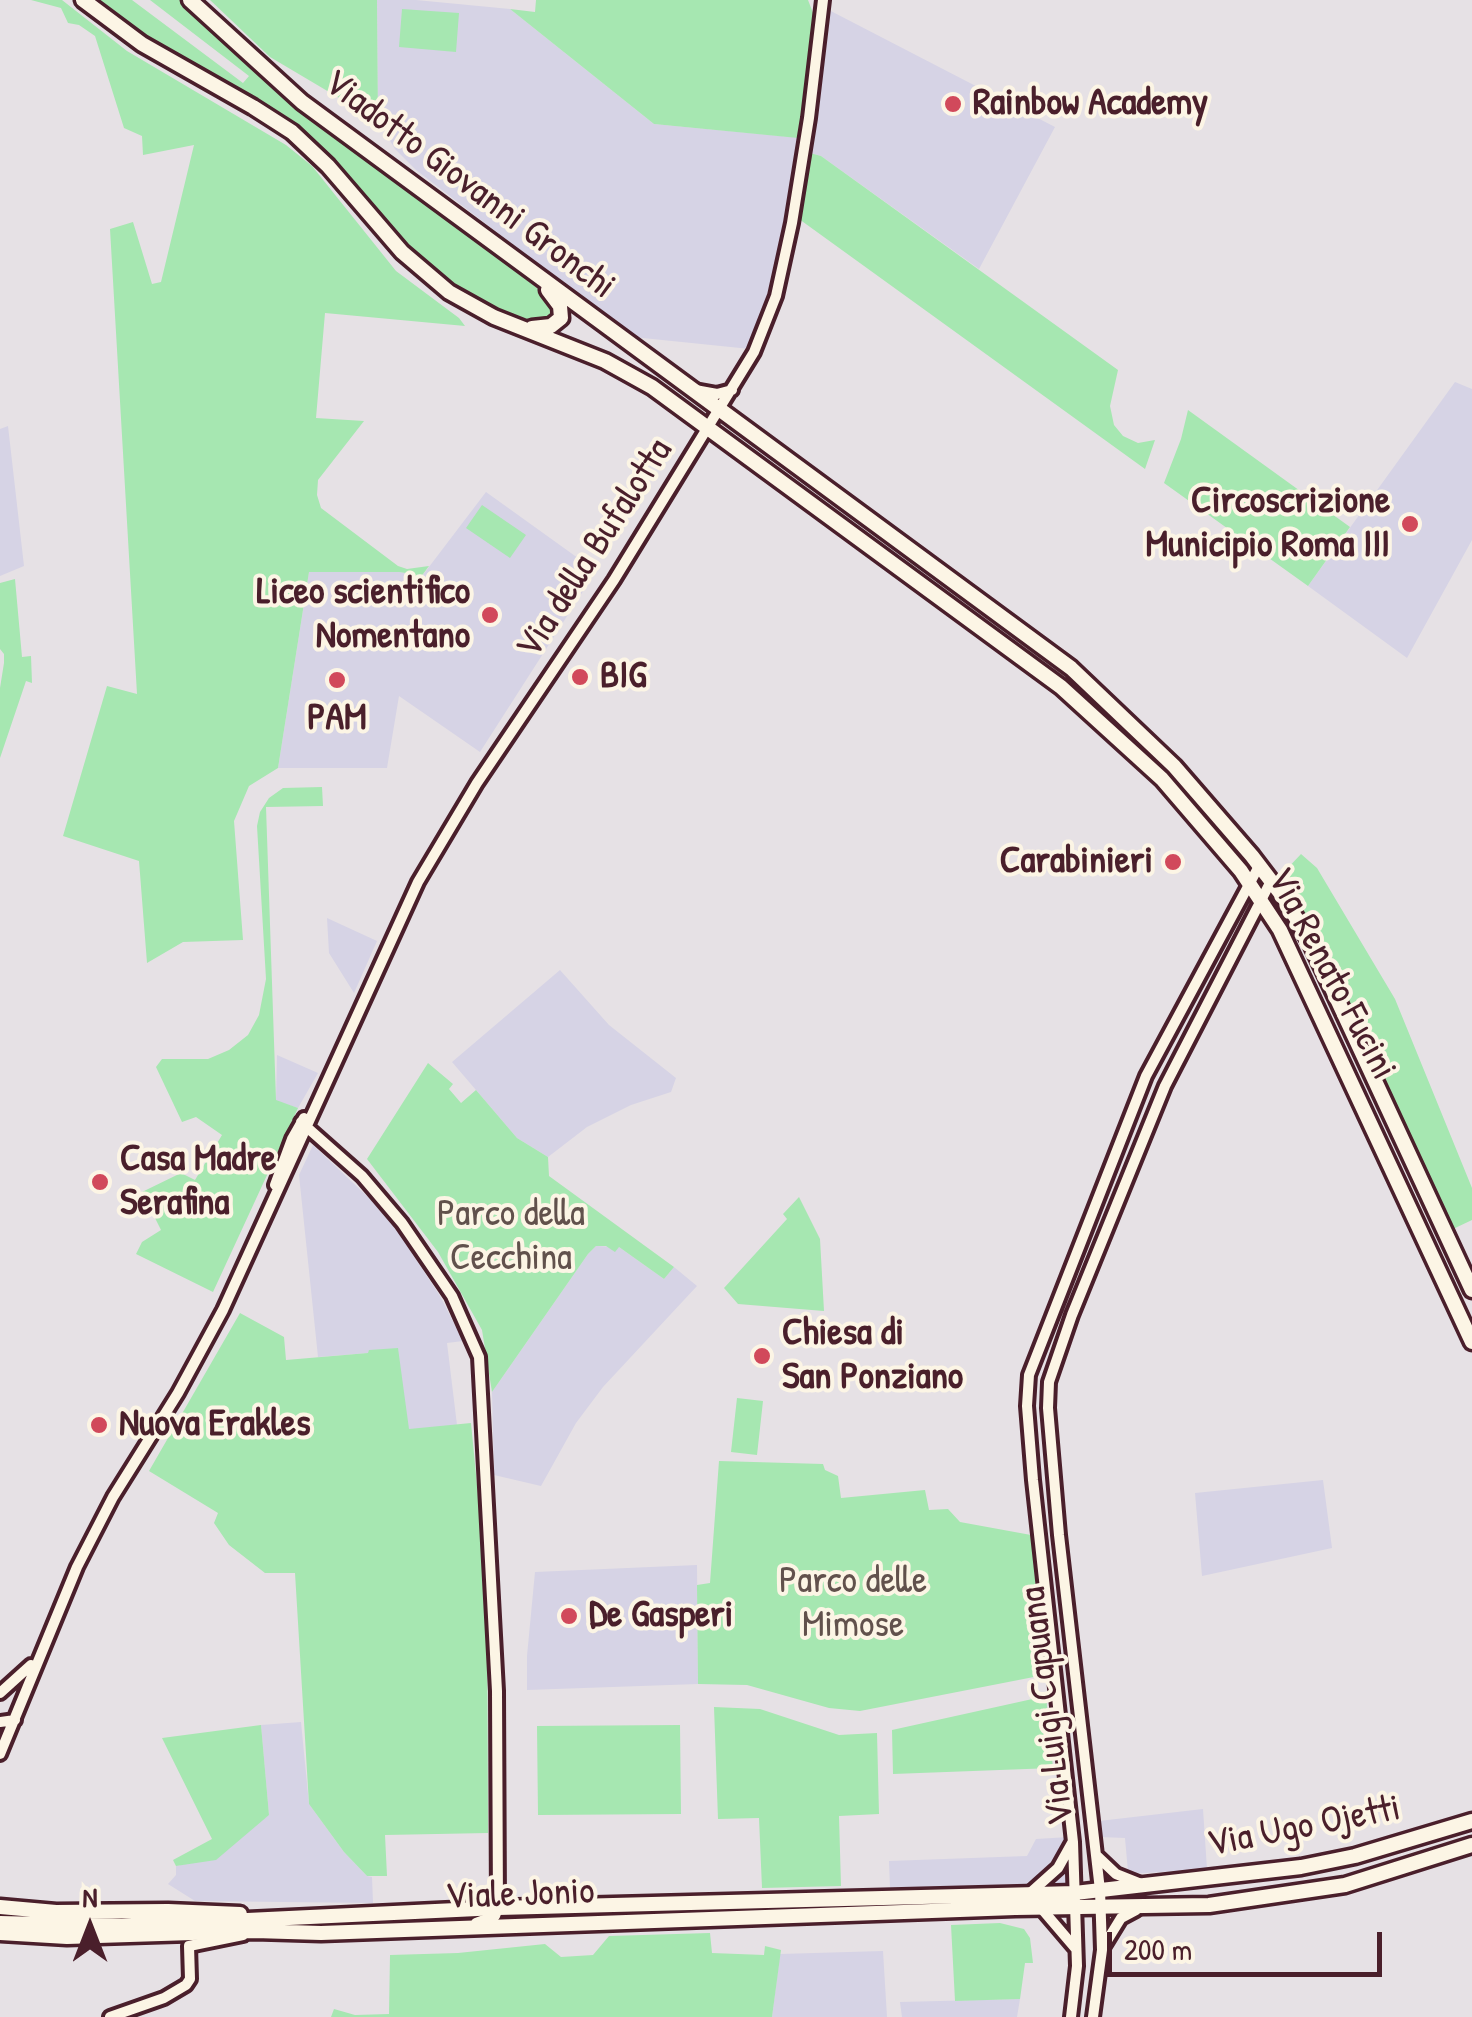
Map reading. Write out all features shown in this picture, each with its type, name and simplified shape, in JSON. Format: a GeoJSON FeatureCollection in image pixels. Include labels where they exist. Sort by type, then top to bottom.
{"type":"FeatureCollection","features":[{"type":"Feature","properties":{"kind":"main road","name":"Viadotto Giovanni Gronchi"},"geometry":{"type":"LineString","coordinates":[[83,0],[142,44],[292,132],[337,176],[414,264],[464,302],[613,364],[709,428]]}},
{"type":"Feature","properties":{"kind":"main road","name":"Viadotto Giovanni Gronchi"},"geometry":{"type":"LineString","coordinates":[[190,0],[295,96],[720,410]]}},
{"type":"Feature","properties":{"kind":"main road"},"geometry":{"type":"LineString","coordinates":[[502,321],[542,328],[561,318],[554,296],[516,261]]}},
{"type":"Feature","properties":{"kind":"main road","name":"Via Renato Fucini"},"geometry":{"type":"LineString","coordinates":[[720,410],[1079,674],[1184,776],[1271,881],[1324,969],[1472,1290]]}},
{"type":"Feature","properties":{"kind":"main road","name":"Via Renato Fucini"},"geometry":{"type":"LineString","coordinates":[[709,428],[1080,703],[1172,790],[1250,883],[1280,930],[1321,1012],[1472,1342]]}},
{"type":"Feature","properties":{"kind":"main road","name":"Via Ugo Ojetti"},"geometry":{"type":"LineString","coordinates":[[1076,1900],[1100,1890],[1242,1876],[1341,1860],[1472,1821]]}},
{"type":"Feature","properties":{"kind":"main road","name":"Via Ugo Ojetti"},"geometry":{"type":"LineString","coordinates":[[1076,1900],[1101,1908],[1148,1907],[1221,1904],[1312,1892],[1366,1880],[1472,1845]]}},
{"type":"Feature","properties":{"kind":"main road","name":"Viale Jonio"},"geometry":{"type":"LineString","coordinates":[[0,1923],[102,1926],[498,1908],[1029,1894],[1076,1900]]}},
{"type":"Feature","properties":{"kind":"main road","name":"Viale Jonio"},"geometry":{"type":"LineString","coordinates":[[0,1933],[67,1937],[451,1930],[1042,1908],[1076,1900]]}},
{"type":"Feature","properties":{"kind":"main road"},"geometry":{"type":"LineString","coordinates":[[0,1907],[296,1918]]}},
{"type":"Feature","properties":{"kind":"street","name":"Via della Bufalotta"},"geometry":{"type":"LineString","coordinates":[[0,1754],[36,1661],[96,1527],[188,1376],[223,1310],[273,1196],[286,1152],[305,1125],[407,904],[437,849],[734,390],[762,332],[781,276],[806,138],[824,0]]}},
{"type":"Feature","properties":{"kind":"street"},"geometry":{"type":"LineString","coordinates":[[691,390],[714,394],[734,390]]}},
{"type":"Feature","properties":{"kind":"street"},"geometry":{"type":"LineString","coordinates":[[868,544],[880,529]]}},
{"type":"Feature","properties":{"kind":"street","name":"Via Luigi Capuana"},"geometry":{"type":"LineString","coordinates":[[1259,866],[1146,1076],[1029,1375],[1027,1406],[1035,1497],[1072,1842],[1083,1838],[1094,1842],[1062,1564],[1049,1382],[1165,1086],[1271,881]]}},
{"type":"Feature","properties":{"kind":"street"},"geometry":{"type":"LineString","coordinates":[[305,1125],[362,1176],[397,1217],[444,1282],[476,1344],[482,1379],[494,1612],[498,1908],[490,1919],[451,1930]]}},
{"type":"Feature","properties":{"kind":"street"},"geometry":{"type":"LineString","coordinates":[[0,1693],[36,1661]]}},
{"type":"Feature","properties":{"kind":"street"},"geometry":{"type":"LineString","coordinates":[[0,1693],[12,1694],[19,1707]]}},
{"type":"Feature","properties":{"kind":"street"},"geometry":{"type":"LineString","coordinates":[[0,1722],[14,1720]]}},
{"type":"Feature","properties":{"kind":"street"},"geometry":{"type":"LineString","coordinates":[[1029,1894],[1054,1872],[1072,1842]]}},
{"type":"Feature","properties":{"kind":"street"},"geometry":{"type":"LineString","coordinates":[[1071,2017],[1076,1966],[1072,1842]]}},
{"type":"Feature","properties":{"kind":"street"},"geometry":{"type":"LineString","coordinates":[[1092,2017],[1102,1950],[1094,1842]]}},
{"type":"Feature","properties":{"kind":"street"},"geometry":{"type":"LineString","coordinates":[[1096,1855],[1116,1874],[1146,1886]]}},
{"type":"Feature","properties":{"kind":"street"},"geometry":{"type":"LineString","coordinates":[[1102,1950],[1123,1916],[1148,1907]]}},
{"type":"Feature","properties":{"kind":"street"},"geometry":{"type":"LineString","coordinates":[[1042,1908],[1076,1949]]}},
{"type":"Feature","properties":{"kind":"street"},"geometry":{"type":"LineString","coordinates":[[110,2017],[182,1988],[190,1980],[188,1946],[255,1931]]}},
{"type":"Feature","properties":{"kind":"street"},"geometry":{"type":"LineString","coordinates":[[1076,1966],[1100,1967]]}},
{"type":"Feature","properties":{"kind":"shaded area"},"geometry":{"type":"Polygon","coordinates":[[[377,0],[510,9],[654,124],[802,138],[770,302],[750,349],[633,337],[416,170],[395,149],[378,121],[377,0]]]}},
{"type":"Feature","properties":{"kind":"shaded area"},"geometry":{"type":"Polygon","coordinates":[[[825,8],[1055,127],[979,269],[821,156],[806,152],[825,8]]]}},
{"type":"Feature","properties":{"kind":"shaded area"},"geometry":{"type":"Polygon","coordinates":[[[1455,382],[1472,389],[1472,540],[1407,658],[1308,586],[1455,382]]]}},
{"type":"Feature","properties":{"kind":"shaded area"},"geometry":{"type":"Polygon","coordinates":[[[8,426],[24,566],[0,576],[0,429],[8,426]]]}},
{"type":"Feature","properties":{"kind":"shaded area"},"geometry":{"type":"Polygon","coordinates":[[[486,492],[596,571],[480,752],[399,696],[387,768],[278,768],[309,572],[399,572],[413,574],[416,584],[486,492]]]}},
{"type":"Feature","properties":{"kind":"shaded area"},"geometry":{"type":"Polygon","coordinates":[[[327,918],[377,941],[354,993],[329,953],[327,918]]]}},
{"type":"Feature","properties":{"kind":"shaded area"},"geometry":{"type":"Polygon","coordinates":[[[560,970],[609,1025],[676,1078],[671,1092],[631,1105],[587,1127],[548,1157],[517,1138],[452,1062],[560,970]]]}},
{"type":"Feature","properties":{"kind":"shaded area"},"geometry":{"type":"Polygon","coordinates":[[[277,1055],[318,1073],[298,1108],[276,1101],[277,1055]]]}},
{"type":"Feature","properties":{"kind":"shaded area"},"geometry":{"type":"Polygon","coordinates":[[[313,1145],[370,1199],[398,1232],[440,1296],[463,1341],[447,1343],[457,1425],[409,1430],[369,1351],[318,1357],[299,1175],[313,1145]]]}},
{"type":"Feature","properties":{"kind":"shaded area"},"geometry":{"type":"Polygon","coordinates":[[[596,1246],[619,1247],[664,1279],[674,1267],[697,1286],[603,1387],[576,1423],[541,1486],[494,1475],[492,1392],[596,1246]]]}},
{"type":"Feature","properties":{"kind":"shaded area"},"geometry":{"type":"Polygon","coordinates":[[[1323,1480],[1332,1548],[1202,1576],[1195,1493],[1323,1480]]]}},
{"type":"Feature","properties":{"kind":"shaded area"},"geometry":{"type":"Polygon","coordinates":[[[697,1565],[698,1684],[527,1690],[535,1572],[697,1565]]]}},
{"type":"Feature","properties":{"kind":"shaded area"},"geometry":{"type":"Polygon","coordinates":[[[301,1722],[309,1804],[344,1852],[372,1877],[373,1903],[195,1901],[168,1884],[176,1875],[176,1866],[190,1863],[269,1815],[261,1725],[301,1722]]]}},
{"type":"Feature","properties":{"kind":"shaded area"},"geometry":{"type":"Polygon","coordinates":[[[1203,1809],[1207,1869],[1130,1874],[1125,1838],[1100,1837],[1099,1821],[1203,1809]]]}},
{"type":"Feature","properties":{"kind":"shaded area"},"geometry":{"type":"Polygon","coordinates":[[[1069,1837],[1071,1883],[890,1888],[889,1861],[1027,1856],[1036,1839],[1069,1837]]]}},
{"type":"Feature","properties":{"kind":"shaded area"},"geometry":{"type":"Polygon","coordinates":[[[883,1951],[887,2017],[772,2017],[780,1954],[883,1951]]]}},
{"type":"Feature","properties":{"kind":"shaded area"},"geometry":{"type":"Polygon","coordinates":[[[1020,1999],[1017,2017],[902,2017],[900,2002],[1020,1999]]]}},
{"type":"Feature","properties":{"kind":"green space"},"geometry":{"type":"Polygon","coordinates":[[[31,0],[62,0],[127,51],[286,145],[312,166],[396,271],[465,326],[325,313],[316,418],[364,421],[318,480],[321,508],[398,566],[429,566],[415,585],[412,574],[399,572],[309,572],[278,768],[249,786],[234,821],[243,940],[183,942],[147,963],[139,861],[63,836],[107,686],[137,694],[110,229],[133,222],[152,284],[161,282],[194,145],[143,155],[142,136],[124,128],[95,36],[68,23],[61,8],[31,0]]]}},
{"type":"Feature","properties":{"kind":"green space"},"geometry":{"type":"Polygon","coordinates":[[[98,0],[132,0],[243,83],[249,76],[150,0],[181,0],[290,100],[553,300],[556,320],[536,323],[492,306],[456,286],[411,254],[345,176],[168,54],[98,0]]]}},
{"type":"Feature","properties":{"kind":"green space"},"geometry":{"type":"Polygon","coordinates":[[[210,0],[377,0],[378,121],[270,57],[210,0]]]}},
{"type":"Feature","properties":{"kind":"green space"},"geometry":{"type":"Polygon","coordinates":[[[536,0],[808,0],[815,18],[798,138],[654,124],[510,9],[535,12],[536,0]]]}},
{"type":"Feature","properties":{"kind":"green space"},"geometry":{"type":"Polygon","coordinates":[[[402,9],[459,13],[456,52],[399,47],[402,9]]]}},
{"type":"Feature","properties":{"kind":"green space"},"geometry":{"type":"Polygon","coordinates":[[[810,153],[821,156],[1118,370],[1110,406],[1114,425],[1123,436],[1138,443],[1155,440],[1145,469],[799,219],[810,153]]]}},
{"type":"Feature","properties":{"kind":"green space"},"geometry":{"type":"Polygon","coordinates":[[[1188,410],[1350,527],[1308,586],[1164,483],[1188,410]]]}},
{"type":"Feature","properties":{"kind":"green space"},"geometry":{"type":"Polygon","coordinates":[[[482,505],[526,535],[510,558],[466,528],[482,505]]]}},
{"type":"Feature","properties":{"kind":"green space"},"geometry":{"type":"Polygon","coordinates":[[[15,579],[22,657],[31,656],[32,683],[26,681],[0,758],[4,654],[0,649],[0,583],[15,579]]]}},
{"type":"Feature","properties":{"kind":"green space"},"geometry":{"type":"Polygon","coordinates":[[[322,787],[323,806],[266,807],[276,1100],[298,1108],[213,1292],[136,1254],[142,1242],[161,1230],[142,1192],[181,1173],[195,1180],[222,1135],[196,1117],[182,1122],[156,1067],[162,1059],[208,1059],[229,1050],[248,1035],[259,1015],[266,979],[257,826],[260,812],[269,798],[283,788],[322,787]]]}},
{"type":"Feature","properties":{"kind":"green space"},"geometry":{"type":"Polygon","coordinates":[[[1301,854],[1317,868],[1395,999],[1472,1188],[1472,1220],[1453,1229],[1321,944],[1282,879],[1301,854]]]}},
{"type":"Feature","properties":{"kind":"green space","name":"Parco della Cecchina"},"geometry":{"type":"Polygon","coordinates":[[[428,1063],[453,1084],[449,1089],[461,1103],[476,1090],[517,1138],[548,1157],[549,1176],[674,1267],[664,1279],[619,1247],[615,1252],[606,1246],[596,1246],[492,1392],[482,1330],[438,1252],[367,1159],[428,1063]]]}},
{"type":"Feature","properties":{"kind":"green space"},"geometry":{"type":"Polygon","coordinates":[[[799,1197],[820,1239],[824,1311],[738,1304],[724,1288],[787,1219],[783,1214],[799,1197]]]}},
{"type":"Feature","properties":{"kind":"green space"},"geometry":{"type":"Polygon","coordinates":[[[240,1313],[284,1337],[286,1360],[398,1348],[409,1429],[471,1423],[487,1588],[488,1833],[385,1835],[387,1876],[367,1876],[309,1804],[295,1573],[265,1573],[229,1545],[214,1523],[218,1513],[149,1471],[240,1313]]]}},
{"type":"Feature","properties":{"kind":"green space"},"geometry":{"type":"Polygon","coordinates":[[[737,1398],[763,1401],[757,1455],[731,1452],[737,1398]]]}},
{"type":"Feature","properties":{"kind":"green space","name":"Parco delle Mimose"},"geometry":{"type":"Polygon","coordinates":[[[719,1461],[823,1464],[825,1470],[838,1476],[841,1498],[925,1490],[929,1510],[948,1509],[960,1522],[1031,1535],[1044,1675],[860,1711],[829,1708],[747,1685],[698,1684],[697,1585],[710,1583],[719,1461]]]}},
{"type":"Feature","properties":{"kind":"green space"},"geometry":{"type":"Polygon","coordinates":[[[1046,1696],[1053,1768],[893,1774],[892,1730],[1046,1696]]]}},
{"type":"Feature","properties":{"kind":"green space"},"geometry":{"type":"Polygon","coordinates":[[[714,1707],[760,1709],[839,1735],[877,1733],[879,1814],[839,1816],[841,1886],[762,1888],[759,1818],[718,1819],[714,1707]]]}},
{"type":"Feature","properties":{"kind":"green space"},"geometry":{"type":"Polygon","coordinates":[[[261,1725],[269,1815],[216,1860],[176,1866],[173,1860],[212,1839],[162,1738],[261,1725]]]}},
{"type":"Feature","properties":{"kind":"green space"},"geometry":{"type":"Polygon","coordinates":[[[680,1725],[681,1814],[538,1815],[537,1726],[680,1725]]]}},
{"type":"Feature","properties":{"kind":"green space"},"geometry":{"type":"Polygon","coordinates":[[[1000,1923],[1024,1929],[1030,1938],[1033,1963],[1025,1963],[1020,1999],[955,2001],[951,1925],[1000,1923]]]}},
{"type":"Feature","properties":{"kind":"green space"},"geometry":{"type":"Polygon","coordinates":[[[710,1933],[712,1953],[764,1955],[765,1946],[781,1950],[772,2017],[331,2017],[334,2009],[355,2015],[389,2014],[390,1955],[545,1944],[561,1957],[593,1955],[609,1936],[710,1933]]]}},
{"type":"Feature","properties":{"kind":"place","name":"Rainbow Academy"},"geometry":{"type":"Point","coordinates":[953,104]}},
{"type":"Feature","properties":{"kind":"place","name":"Circoscrizione Municipio Roma III"},"geometry":{"type":"Point","coordinates":[1410,524]}},
{"type":"Feature","properties":{"kind":"place","name":"Liceo scientifico Nomentano"},"geometry":{"type":"Point","coordinates":[490,615]}},
{"type":"Feature","properties":{"kind":"place","name":"BIG"},"geometry":{"type":"Point","coordinates":[580,677]}},
{"type":"Feature","properties":{"kind":"place","name":"PAM"},"geometry":{"type":"Point","coordinates":[337,680]}},
{"type":"Feature","properties":{"kind":"place","name":"Carabinieri"},"geometry":{"type":"Point","coordinates":[1173,862]}},
{"type":"Feature","properties":{"kind":"place","name":"Casa Madre Serafina"},"geometry":{"type":"Point","coordinates":[100,1182]}},
{"type":"Feature","properties":{"kind":"place","name":"Chiesa di San Ponziano"},"geometry":{"type":"Point","coordinates":[762,1356]}},
{"type":"Feature","properties":{"kind":"place","name":"Nuova Erakles"},"geometry":{"type":"Point","coordinates":[99,1425]}},
{"type":"Feature","properties":{"kind":"place","name":"De Gasperi"},"geometry":{"type":"Point","coordinates":[569,1616]}}]}
